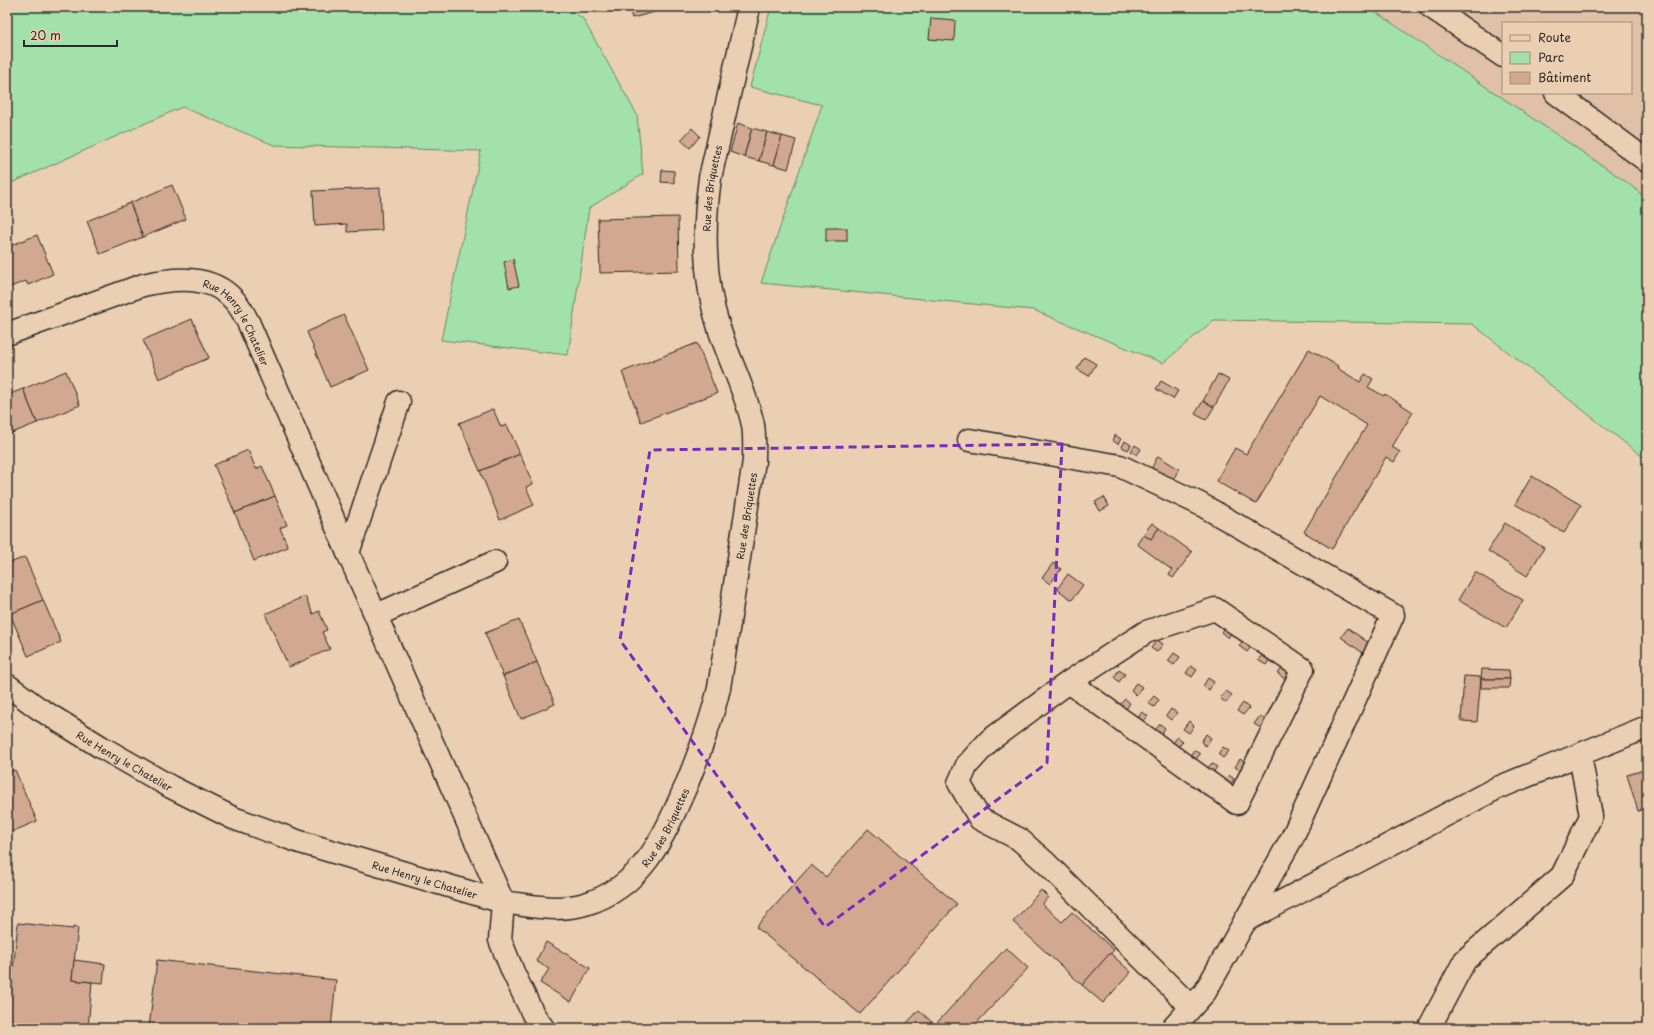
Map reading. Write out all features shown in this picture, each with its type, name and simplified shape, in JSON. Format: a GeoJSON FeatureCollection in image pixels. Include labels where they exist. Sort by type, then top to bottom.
{"type":"FeatureCollection","features":[{"type":"Feature","properties":{"kind":"street","name":"Rue des Briquettes"},"geometry":{"type":"LineString","coordinates":[[504,902],[555,909],[572,907],[599,899],[615,890],[628,879],[652,855],[669,826],[701,750],[714,709],[719,688],[754,461],[755,442],[753,426],[748,408],[719,328],[712,304],[708,281],[706,226],[710,178],[749,7]]}},
{"type":"Feature","properties":{"kind":"street"},"geometry":{"type":"LineString","coordinates":[[1431,7],[1502,55]]}},
{"type":"Feature","properties":{"kind":"street"},"geometry":{"type":"LineString","coordinates":[[1557,94],[1647,161]]}},
{"type":"Feature","properties":{"kind":"street","name":"Rue Henry le Chatelier"},"geometry":{"type":"LineString","coordinates":[[7,334],[143,285],[161,281],[176,279],[205,283],[218,288],[235,301],[249,324],[348,553],[504,902]]}},
{"type":"Feature","properties":{"kind":"street"},"geometry":{"type":"LineString","coordinates":[[348,553],[399,402]]}},
{"type":"Feature","properties":{"kind":"street"},"geometry":{"type":"LineString","coordinates":[[969,440],[1120,466],[1200,504],[1393,615],[1292,838],[1205,992],[1173,1028]]}},
{"type":"Feature","properties":{"kind":"street"},"geometry":{"type":"LineString","coordinates":[[377,615],[495,562]]}},
{"type":"Feature","properties":{"kind":"street"},"geometry":{"type":"LineString","coordinates":[[1069,682],[1237,803],[1303,669],[1215,609],[1146,632],[1069,682],[990,740],[967,765],[959,783],[980,819],[1019,839],[1046,863],[1191,1007]]}},
{"type":"Feature","properties":{"kind":"street","name":"Rue Henry le Chatelier"},"geometry":{"type":"LineString","coordinates":[[7,685],[38,708],[107,751],[171,787],[233,818],[300,842],[504,902]]}},
{"type":"Feature","properties":{"kind":"street"},"geometry":{"type":"LineString","coordinates":[[1245,921],[1495,789],[1647,727]]}},
{"type":"Feature","properties":{"kind":"street"},"geometry":{"type":"LineString","coordinates":[[1429,1028],[1465,960],[1562,876],[1591,816],[1580,755]]}},
{"type":"Feature","properties":{"kind":"street"},"geometry":{"type":"LineString","coordinates":[[504,902],[500,940],[512,972],[533,1014],[543,1028]]}},
{"type":"Feature","properties":{"kind":"highlighted area"},"geometry":{"type":"Polygon","coordinates":[[[1062,444],[1047,763],[825,927],[620,640],[650,450],[1062,444]]]}},
{"type":"Feature","properties":{"kind":"shaded area"},"geometry":{"type":"Polygon","coordinates":[[[1353,7],[1647,7],[1647,212],[1353,7]]]}},
{"type":"Feature","properties":{"kind":"green space"},"geometry":{"type":"Polygon","coordinates":[[[7,7],[568,7],[583,19],[637,115],[643,174],[589,208],[568,355],[441,340],[481,151],[274,145],[182,107],[7,185],[7,7]]]}},
{"type":"Feature","properties":{"kind":"green space"},"geometry":{"type":"Polygon","coordinates":[[[771,7],[1368,7],[1628,183],[1647,199],[1647,460],[1472,324],[1214,320],[1163,363],[1033,310],[761,283],[822,105],[750,87],[771,7]]]}},
{"type":"Feature","properties":{"kind":"building"},"geometry":{"type":"Polygon","coordinates":[[[629,7],[674,7],[632,18],[629,7]]]}},
{"type":"Feature","properties":{"kind":"building"},"geometry":{"type":"Polygon","coordinates":[[[931,18],[955,20],[954,41],[929,39],[931,18]]]}},
{"type":"Feature","properties":{"kind":"building"},"geometry":{"type":"Polygon","coordinates":[[[738,123],[752,128],[744,157],[730,152],[738,123]]]}},
{"type":"Feature","properties":{"kind":"building"},"geometry":{"type":"Polygon","coordinates":[[[692,128],[700,136],[690,148],[681,140],[692,128]]]}},
{"type":"Feature","properties":{"kind":"building"},"geometry":{"type":"Polygon","coordinates":[[[752,128],[767,132],[759,161],[744,157],[752,128]]]}},
{"type":"Feature","properties":{"kind":"building"},"geometry":{"type":"Polygon","coordinates":[[[767,132],[782,136],[774,165],[759,161],[767,132]]]}},
{"type":"Feature","properties":{"kind":"building"},"geometry":{"type":"Polygon","coordinates":[[[782,136],[796,140],[788,169],[774,165],[782,136]]]}},
{"type":"Feature","properties":{"kind":"building"},"geometry":{"type":"Polygon","coordinates":[[[662,170],[674,171],[674,183],[661,182],[662,170]]]}},
{"type":"Feature","properties":{"kind":"building"},"geometry":{"type":"Polygon","coordinates":[[[172,185],[186,219],[143,237],[130,203],[172,185]]]}},
{"type":"Feature","properties":{"kind":"building"},"geometry":{"type":"Polygon","coordinates":[[[380,188],[382,230],[347,232],[347,224],[315,226],[313,191],[380,188]]]}},
{"type":"Feature","properties":{"kind":"building"},"geometry":{"type":"Polygon","coordinates":[[[130,203],[143,237],[100,254],[87,221],[130,203]]]}},
{"type":"Feature","properties":{"kind":"building"},"geometry":{"type":"Polygon","coordinates":[[[678,217],[679,271],[600,273],[598,219],[678,217]]]}},
{"type":"Feature","properties":{"kind":"building"},"geometry":{"type":"Polygon","coordinates":[[[826,228],[847,228],[847,241],[826,241],[826,228]]]}},
{"type":"Feature","properties":{"kind":"building"},"geometry":{"type":"Polygon","coordinates":[[[37,235],[53,274],[28,285],[26,281],[10,287],[7,280],[7,247],[37,235]]]}},
{"type":"Feature","properties":{"kind":"building"},"geometry":{"type":"Polygon","coordinates":[[[513,259],[519,286],[509,288],[504,262],[513,259]]]}},
{"type":"Feature","properties":{"kind":"building"},"geometry":{"type":"Polygon","coordinates":[[[344,315],[369,370],[330,387],[307,332],[344,315]]]}},
{"type":"Feature","properties":{"kind":"building"},"geometry":{"type":"Polygon","coordinates":[[[192,319],[209,358],[159,379],[143,340],[192,319]]]}},
{"type":"Feature","properties":{"kind":"building"},"geometry":{"type":"Polygon","coordinates":[[[697,343],[717,393],[641,422],[622,372],[697,343]]]}},
{"type":"Feature","properties":{"kind":"building"},"geometry":{"type":"Polygon","coordinates":[[[1309,349],[1338,366],[1337,368],[1360,382],[1365,374],[1373,379],[1368,387],[1384,396],[1385,394],[1413,412],[1392,447],[1400,452],[1394,462],[1386,457],[1332,549],[1304,532],[1367,425],[1320,396],[1256,504],[1216,481],[1235,448],[1246,454],[1309,349]]]}},
{"type":"Feature","properties":{"kind":"building"},"geometry":{"type":"Polygon","coordinates":[[[1084,357],[1096,364],[1089,376],[1077,369],[1084,357]]]}},
{"type":"Feature","properties":{"kind":"building"},"geometry":{"type":"Polygon","coordinates":[[[66,371],[80,405],[37,423],[23,389],[66,371]]]}},
{"type":"Feature","properties":{"kind":"building"},"geometry":{"type":"Polygon","coordinates":[[[1218,374],[1229,380],[1214,407],[1203,401],[1218,374]]]}},
{"type":"Feature","properties":{"kind":"building"},"geometry":{"type":"Polygon","coordinates":[[[1161,381],[1178,391],[1173,399],[1156,389],[1161,381]]]}},
{"type":"Feature","properties":{"kind":"building"},"geometry":{"type":"Polygon","coordinates":[[[23,389],[37,423],[7,435],[7,395],[23,389]]]}},
{"type":"Feature","properties":{"kind":"building"},"geometry":{"type":"Polygon","coordinates":[[[1203,401],[1214,407],[1206,420],[1195,414],[1203,401]]]}},
{"type":"Feature","properties":{"kind":"building"},"geometry":{"type":"Polygon","coordinates":[[[493,409],[501,427],[507,425],[520,454],[480,471],[459,423],[493,409]]]}},
{"type":"Feature","properties":{"kind":"building"},"geometry":{"type":"Polygon","coordinates":[[[1115,435],[1121,439],[1118,444],[1112,440],[1115,435]]]}},
{"type":"Feature","properties":{"kind":"building"},"geometry":{"type":"Polygon","coordinates":[[[1125,441],[1131,445],[1128,450],[1122,447],[1125,441]]]}},
{"type":"Feature","properties":{"kind":"building"},"geometry":{"type":"Polygon","coordinates":[[[1135,445],[1141,449],[1137,455],[1131,451],[1135,445]]]}},
{"type":"Feature","properties":{"kind":"building"},"geometry":{"type":"Polygon","coordinates":[[[248,450],[256,469],[262,466],[275,496],[235,513],[214,465],[248,450]]]}},
{"type":"Feature","properties":{"kind":"building"},"geometry":{"type":"Polygon","coordinates":[[[520,454],[533,484],[526,487],[534,505],[500,520],[480,471],[520,454]]]}},
{"type":"Feature","properties":{"kind":"building"},"geometry":{"type":"Polygon","coordinates":[[[1158,456],[1179,469],[1172,482],[1151,469],[1158,456]]]}},
{"type":"Feature","properties":{"kind":"building"},"geometry":{"type":"Polygon","coordinates":[[[1532,476],[1581,505],[1564,533],[1515,504],[1532,476]]]}},
{"type":"Feature","properties":{"kind":"building"},"geometry":{"type":"Polygon","coordinates":[[[275,496],[287,525],[280,528],[288,547],[254,561],[235,513],[275,496]]]}},
{"type":"Feature","properties":{"kind":"building"},"geometry":{"type":"Polygon","coordinates":[[[1104,497],[1109,506],[1100,511],[1095,502],[1104,497]]]}},
{"type":"Feature","properties":{"kind":"building"},"geometry":{"type":"Polygon","coordinates":[[[1152,523],[1159,528],[1151,539],[1143,535],[1152,523]]]}},
{"type":"Feature","properties":{"kind":"building"},"geometry":{"type":"Polygon","coordinates":[[[1505,523],[1544,548],[1527,576],[1488,551],[1505,523]]]}},
{"type":"Feature","properties":{"kind":"building"},"geometry":{"type":"Polygon","coordinates":[[[1159,528],[1192,552],[1173,578],[1169,575],[1172,570],[1137,544],[1143,535],[1151,539],[1159,528]]]}},
{"type":"Feature","properties":{"kind":"building"},"geometry":{"type":"Polygon","coordinates":[[[25,557],[43,600],[10,614],[7,607],[7,564],[25,557]]]}},
{"type":"Feature","properties":{"kind":"building"},"geometry":{"type":"Polygon","coordinates":[[[1053,563],[1061,569],[1050,584],[1042,578],[1053,563]]]}},
{"type":"Feature","properties":{"kind":"building"},"geometry":{"type":"Polygon","coordinates":[[[1475,572],[1523,600],[1506,628],[1458,600],[1475,572]]]}},
{"type":"Feature","properties":{"kind":"building"},"geometry":{"type":"Polygon","coordinates":[[[1068,574],[1083,585],[1072,600],[1057,589],[1068,574]]]}},
{"type":"Feature","properties":{"kind":"building"},"geometry":{"type":"Polygon","coordinates":[[[305,596],[313,614],[319,611],[327,630],[322,632],[330,649],[289,667],[265,614],[305,596]]]}},
{"type":"Feature","properties":{"kind":"building"},"geometry":{"type":"Polygon","coordinates":[[[43,600],[61,642],[28,656],[10,614],[43,600]]]}},
{"type":"Feature","properties":{"kind":"building"},"geometry":{"type":"Polygon","coordinates":[[[519,620],[537,662],[503,676],[485,633],[519,620]]]}},
{"type":"Feature","properties":{"kind":"building"},"geometry":{"type":"Polygon","coordinates":[[[1226,625],[1233,630],[1228,638],[1221,632],[1226,625]]]}},
{"type":"Feature","properties":{"kind":"building"},"geometry":{"type":"Polygon","coordinates":[[[1348,628],[1370,644],[1363,653],[1341,637],[1348,628]]]}},
{"type":"Feature","properties":{"kind":"building"},"geometry":{"type":"Polygon","coordinates":[[[1245,639],[1253,644],[1247,652],[1239,646],[1245,639]]]}},
{"type":"Feature","properties":{"kind":"building"},"geometry":{"type":"Polygon","coordinates":[[[1157,640],[1163,644],[1157,652],[1151,648],[1157,640]]]}},
{"type":"Feature","properties":{"kind":"building"},"geometry":{"type":"Polygon","coordinates":[[[1174,653],[1180,657],[1174,665],[1168,661],[1174,653]]]}},
{"type":"Feature","properties":{"kind":"building"},"geometry":{"type":"Polygon","coordinates":[[[1264,653],[1271,658],[1266,665],[1258,660],[1264,653]]]}},
{"type":"Feature","properties":{"kind":"building"},"geometry":{"type":"Polygon","coordinates":[[[537,662],[555,704],[521,719],[503,676],[537,662]]]}},
{"type":"Feature","properties":{"kind":"building"},"geometry":{"type":"Polygon","coordinates":[[[1191,666],[1197,670],[1192,677],[1186,673],[1191,666]]]}},
{"type":"Feature","properties":{"kind":"building"},"geometry":{"type":"Polygon","coordinates":[[[1283,666],[1290,672],[1285,679],[1278,674],[1283,666]]]}},
{"type":"Feature","properties":{"kind":"building"},"geometry":{"type":"Polygon","coordinates":[[[1482,669],[1509,670],[1510,679],[1481,679],[1482,669]]]}},
{"type":"Feature","properties":{"kind":"building"},"geometry":{"type":"Polygon","coordinates":[[[1119,670],[1125,674],[1119,682],[1114,677],[1119,670]]]}},
{"type":"Feature","properties":{"kind":"building"},"geometry":{"type":"Polygon","coordinates":[[[1464,676],[1481,677],[1477,722],[1461,721],[1464,676]]]}},
{"type":"Feature","properties":{"kind":"building"},"geometry":{"type":"Polygon","coordinates":[[[1208,678],[1214,682],[1209,690],[1203,686],[1208,678]]]}},
{"type":"Feature","properties":{"kind":"building"},"geometry":{"type":"Polygon","coordinates":[[[1481,679],[1510,679],[1509,688],[1481,688],[1481,679]]]}},
{"type":"Feature","properties":{"kind":"building"},"geometry":{"type":"Polygon","coordinates":[[[1136,683],[1142,687],[1136,695],[1131,690],[1136,683]]]}},
{"type":"Feature","properties":{"kind":"building"},"geometry":{"type":"Polygon","coordinates":[[[1226,691],[1232,695],[1226,703],[1220,698],[1226,691]]]}},
{"type":"Feature","properties":{"kind":"building"},"geometry":{"type":"Polygon","coordinates":[[[1154,696],[1159,700],[1154,707],[1148,703],[1154,696]]]}},
{"type":"Feature","properties":{"kind":"building"},"geometry":{"type":"Polygon","coordinates":[[[1125,699],[1130,703],[1125,711],[1119,706],[1125,699]]]}},
{"type":"Feature","properties":{"kind":"building"},"geometry":{"type":"Polygon","coordinates":[[[1243,703],[1249,708],[1243,715],[1237,711],[1243,703]]]}},
{"type":"Feature","properties":{"kind":"building"},"geometry":{"type":"Polygon","coordinates":[[[1171,709],[1177,713],[1171,720],[1166,716],[1171,709]]]}},
{"type":"Feature","properties":{"kind":"building"},"geometry":{"type":"Polygon","coordinates":[[[1142,712],[1148,716],[1142,723],[1137,719],[1142,712]]]}},
{"type":"Feature","properties":{"kind":"building"},"geometry":{"type":"Polygon","coordinates":[[[1260,716],[1266,720],[1261,728],[1254,724],[1260,716]]]}},
{"type":"Feature","properties":{"kind":"building"},"geometry":{"type":"Polygon","coordinates":[[[1189,721],[1194,726],[1189,733],[1183,729],[1189,721]]]}},
{"type":"Feature","properties":{"kind":"building"},"geometry":{"type":"Polygon","coordinates":[[[1160,724],[1165,728],[1160,736],[1154,732],[1160,724]]]}},
{"type":"Feature","properties":{"kind":"building"},"geometry":{"type":"Polygon","coordinates":[[[1206,734],[1211,738],[1206,746],[1201,742],[1206,734]]]}},
{"type":"Feature","properties":{"kind":"building"},"geometry":{"type":"Polygon","coordinates":[[[1177,737],[1183,741],[1177,749],[1172,745],[1177,737]]]}},
{"type":"Feature","properties":{"kind":"building"},"geometry":{"type":"Polygon","coordinates":[[[1223,747],[1229,751],[1223,758],[1218,754],[1223,747]]]}},
{"type":"Feature","properties":{"kind":"building"},"geometry":{"type":"Polygon","coordinates":[[[1194,750],[1200,754],[1194,762],[1189,757],[1194,750]]]}},
{"type":"Feature","properties":{"kind":"building"},"geometry":{"type":"Polygon","coordinates":[[[1240,759],[1246,763],[1241,771],[1235,767],[1240,759]]]}},
{"type":"Feature","properties":{"kind":"building"},"geometry":{"type":"Polygon","coordinates":[[[1212,763],[1217,767],[1212,774],[1206,770],[1212,763]]]}},
{"type":"Feature","properties":{"kind":"building"},"geometry":{"type":"Polygon","coordinates":[[[1647,769],[1647,808],[1638,811],[1627,775],[1647,769]]]}},
{"type":"Feature","properties":{"kind":"building"},"geometry":{"type":"Polygon","coordinates":[[[15,770],[37,821],[7,834],[7,773],[15,770]]]}},
{"type":"Feature","properties":{"kind":"building"},"geometry":{"type":"Polygon","coordinates":[[[1229,775],[1234,779],[1229,787],[1223,783],[1229,775]]]}},
{"type":"Feature","properties":{"kind":"building"},"geometry":{"type":"Polygon","coordinates":[[[868,829],[957,904],[860,1014],[756,927],[811,865],[826,877],[868,829]]]}},
{"type":"Feature","properties":{"kind":"building"},"geometry":{"type":"Polygon","coordinates":[[[1041,890],[1048,897],[1042,904],[1062,922],[1072,912],[1114,950],[1082,985],[1013,922],[1041,890]]]}},
{"type":"Feature","properties":{"kind":"building"},"geometry":{"type":"Polygon","coordinates":[[[18,923],[73,929],[73,927],[78,928],[72,980],[92,982],[88,1028],[7,1028],[18,923]]]}},
{"type":"Feature","properties":{"kind":"building"},"geometry":{"type":"Polygon","coordinates":[[[546,942],[590,968],[571,1002],[540,983],[549,969],[536,961],[546,942]]]}},
{"type":"Feature","properties":{"kind":"building"},"geometry":{"type":"Polygon","coordinates":[[[1006,948],[1028,968],[972,1028],[932,1028],[1006,948]]]}},
{"type":"Feature","properties":{"kind":"building"},"geometry":{"type":"Polygon","coordinates":[[[1110,953],[1131,972],[1103,1003],[1082,985],[1110,953]]]}},
{"type":"Feature","properties":{"kind":"building"},"geometry":{"type":"Polygon","coordinates":[[[74,960],[105,964],[103,983],[72,980],[74,960]]]}},
{"type":"Feature","properties":{"kind":"building"},"geometry":{"type":"Polygon","coordinates":[[[157,960],[336,980],[331,1028],[149,1028],[157,960]]]}},
{"type":"Feature","properties":{"kind":"building"},"geometry":{"type":"Polygon","coordinates":[[[919,1010],[935,1025],[932,1028],[902,1028],[919,1010]]]}}]}
